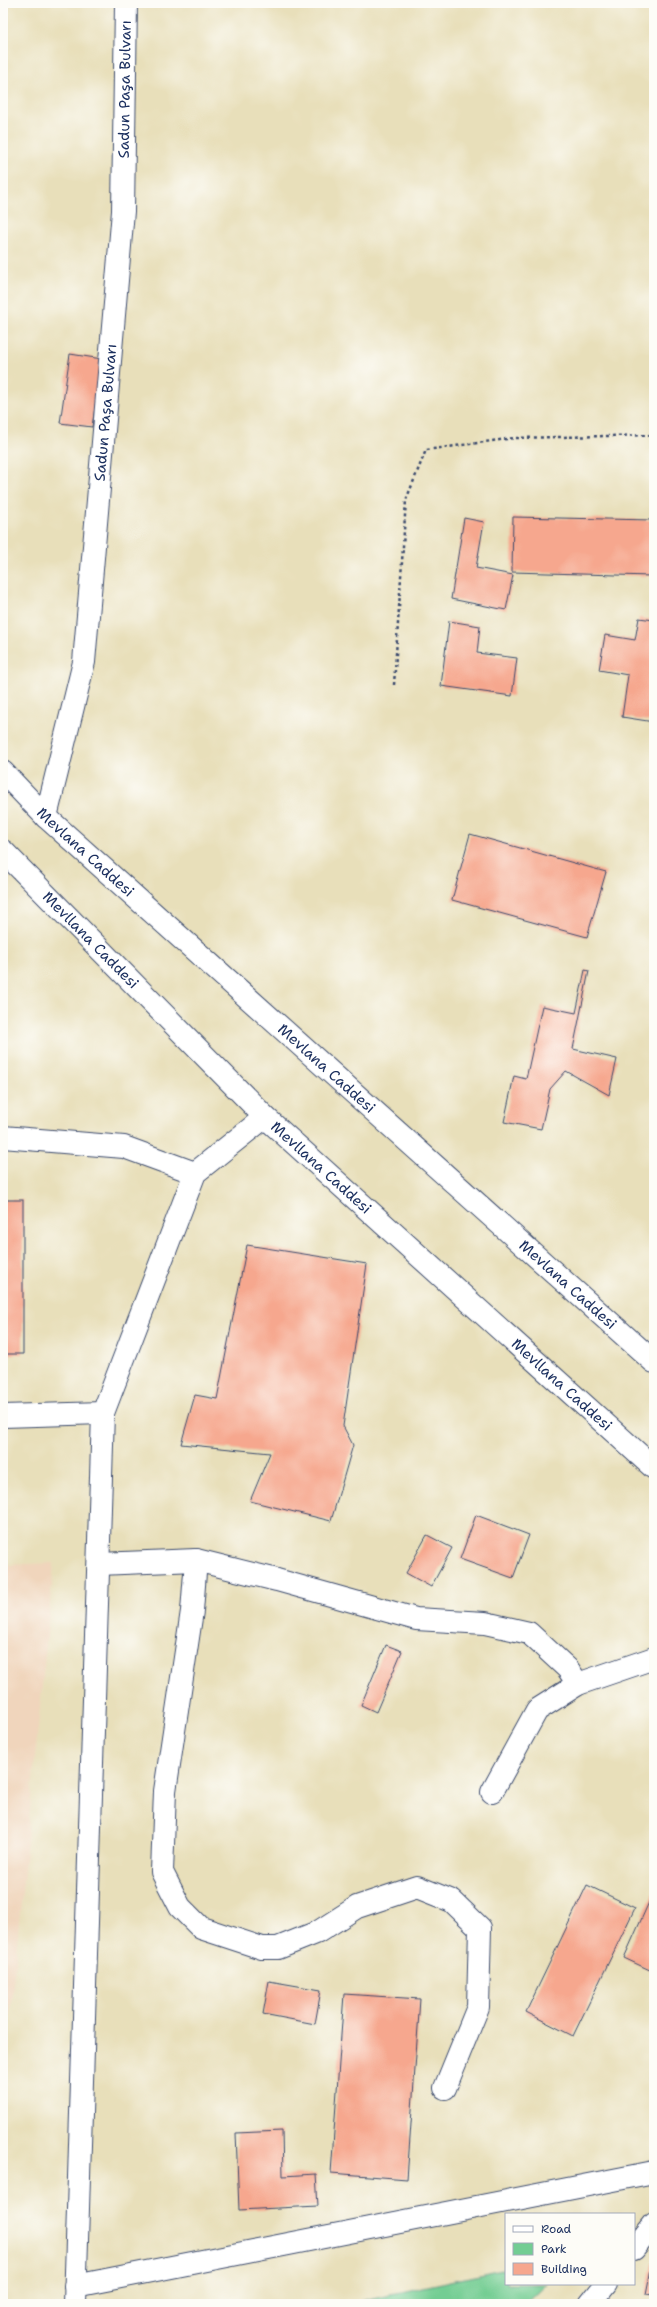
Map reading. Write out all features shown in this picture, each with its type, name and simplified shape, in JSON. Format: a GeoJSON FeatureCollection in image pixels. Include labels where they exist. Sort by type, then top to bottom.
{"type":"FeatureCollection","features":[{"type":"Feature","properties":{"kind":"main road","name":"Sadun Paşa Bulvarı"},"geometry":{"type":"LineString","coordinates":[[46,817],[84,662],[123,211],[126,3]]}},
{"type":"Feature","properties":{"kind":"main road","name":"Mevlana Caddesi"},"geometry":{"type":"LineString","coordinates":[[3,772],[46,817],[654,1362]]}},
{"type":"Feature","properties":{"kind":"main road","name":"Mevllana Caddesi"},"geometry":{"type":"LineString","coordinates":[[3,851],[265,1117],[654,1468]]}},
{"type":"Feature","properties":{"kind":"main road"},"geometry":{"type":"LineString","coordinates":[[265,1117],[195,1173],[103,1413],[75,2295],[654,2172]]}},
{"type":"Feature","properties":{"kind":"main road"},"geometry":{"type":"LineString","coordinates":[[3,1137],[124,1147],[195,1173]]}},
{"type":"Feature","properties":{"kind":"main road"},"geometry":{"type":"LineString","coordinates":[[3,1416],[103,1413]]}},
{"type":"Feature","properties":{"kind":"main road"},"geometry":{"type":"LineString","coordinates":[[99,1564],[196,1560],[277,1580],[416,1619],[485,1623],[529,1633],[568,1669],[578,1684]]}},
{"type":"Feature","properties":{"kind":"main road"},"geometry":{"type":"LineString","coordinates":[[196,1560],[192,1611],[165,1791],[162,1872],[180,1907],[201,1928],[262,1948],[278,1948],[318,1932],[357,1906],[417,1887],[452,1901],[480,1928],[478,2007],[445,2088]]}},
{"type":"Feature","properties":{"kind":"main road"},"geometry":{"type":"LineString","coordinates":[[492,1792],[537,1710],[578,1684],[654,1658]]}},
{"type":"Feature","properties":{"kind":"main road"},"geometry":{"type":"LineString","coordinates":[[635,2248],[654,2224]]}},
{"type":"Feature","properties":{"kind":"main road"},"geometry":{"type":"LineString","coordinates":[[593,2304],[605,2285]]}},
{"type":"Feature","properties":{"kind":"path"},"geometry":{"type":"LineString","coordinates":[[394,686],[406,500],[426,450],[514,438],[654,435]]}},
{"type":"Feature","properties":{"kind":"shaded area"},"geometry":{"type":"Polygon","coordinates":[[[54,1563],[3,2087],[3,1565],[54,1563]]]}},
{"type":"Feature","properties":{"kind":"green space"},"geometry":{"type":"Polygon","coordinates":[[[505,2269],[505,2285],[546,2285],[526,2304],[345,2304],[505,2269]]]}},
{"type":"Feature","properties":{"kind":"building"},"geometry":{"type":"Polygon","coordinates":[[[70,354],[102,359],[92,427],[60,423],[70,354]]]}},
{"type":"Feature","properties":{"kind":"building"},"geometry":{"type":"Polygon","coordinates":[[[513,517],[652,520],[651,576],[512,572],[513,517]]]}},
{"type":"Feature","properties":{"kind":"building"},"geometry":{"type":"Polygon","coordinates":[[[464,518],[484,522],[476,568],[513,575],[506,610],[451,599],[464,518]]]}},
{"type":"Feature","properties":{"kind":"building"},"geometry":{"type":"Polygon","coordinates":[[[639,618],[654,620],[654,722],[622,717],[628,675],[599,670],[605,635],[635,640],[639,618]]]}},
{"type":"Feature","properties":{"kind":"building"},"geometry":{"type":"Polygon","coordinates":[[[449,621],[480,626],[477,653],[517,658],[512,696],[441,686],[449,621]]]}},
{"type":"Feature","properties":{"kind":"building"},"geometry":{"type":"Polygon","coordinates":[[[470,834],[606,872],[587,937],[452,900],[470,834]]]}},
{"type":"Feature","properties":{"kind":"building"},"geometry":{"type":"Polygon","coordinates":[[[585,970],[589,971],[573,1049],[617,1059],[609,1095],[566,1071],[550,1089],[541,1129],[504,1122],[514,1076],[526,1079],[542,1006],[576,1013],[585,970]]]}},
{"type":"Feature","properties":{"kind":"building"},"geometry":{"type":"Polygon","coordinates":[[[3,1200],[23,1200],[23,1354],[3,1354],[3,1200]]]}},
{"type":"Feature","properties":{"kind":"building"},"geometry":{"type":"Polygon","coordinates":[[[247,1245],[367,1264],[343,1426],[353,1445],[331,1521],[250,1501],[270,1453],[181,1444],[195,1395],[217,1399],[247,1245]]]}},
{"type":"Feature","properties":{"kind":"building"},"geometry":{"type":"Polygon","coordinates":[[[476,1515],[529,1535],[513,1578],[460,1559],[476,1515]]]}},
{"type":"Feature","properties":{"kind":"building"},"geometry":{"type":"Polygon","coordinates":[[[427,1535],[452,1548],[431,1587],[406,1573],[427,1535]]]}},
{"type":"Feature","properties":{"kind":"building"},"geometry":{"type":"Polygon","coordinates":[[[386,1645],[402,1651],[376,1712],[361,1705],[386,1645]]]}},
{"type":"Feature","properties":{"kind":"building"},"geometry":{"type":"Polygon","coordinates":[[[587,1885],[635,1908],[573,2036],[526,2012],[587,1885]]]}},
{"type":"Feature","properties":{"kind":"building"},"geometry":{"type":"Polygon","coordinates":[[[654,1891],[654,1972],[624,1958],[654,1891]]]}},
{"type":"Feature","properties":{"kind":"building"},"geometry":{"type":"Polygon","coordinates":[[[269,1981],[321,1990],[315,2024],[263,2014],[269,1981]]]}},
{"type":"Feature","properties":{"kind":"building"},"geometry":{"type":"Polygon","coordinates":[[[344,1994],[420,1999],[407,2179],[331,2173],[344,1994]]]}},
{"type":"Feature","properties":{"kind":"building"},"geometry":{"type":"Polygon","coordinates":[[[654,2074],[654,2082],[650,2079],[654,2074]]]}},
{"type":"Feature","properties":{"kind":"building"},"geometry":{"type":"Polygon","coordinates":[[[282,2131],[283,2176],[316,2174],[318,2206],[239,2210],[236,2133],[282,2131]]]}},
{"type":"Feature","properties":{"kind":"building"},"geometry":{"type":"Polygon","coordinates":[[[654,2261],[654,2295],[646,2294],[652,2264],[654,2261]]]}}]}
